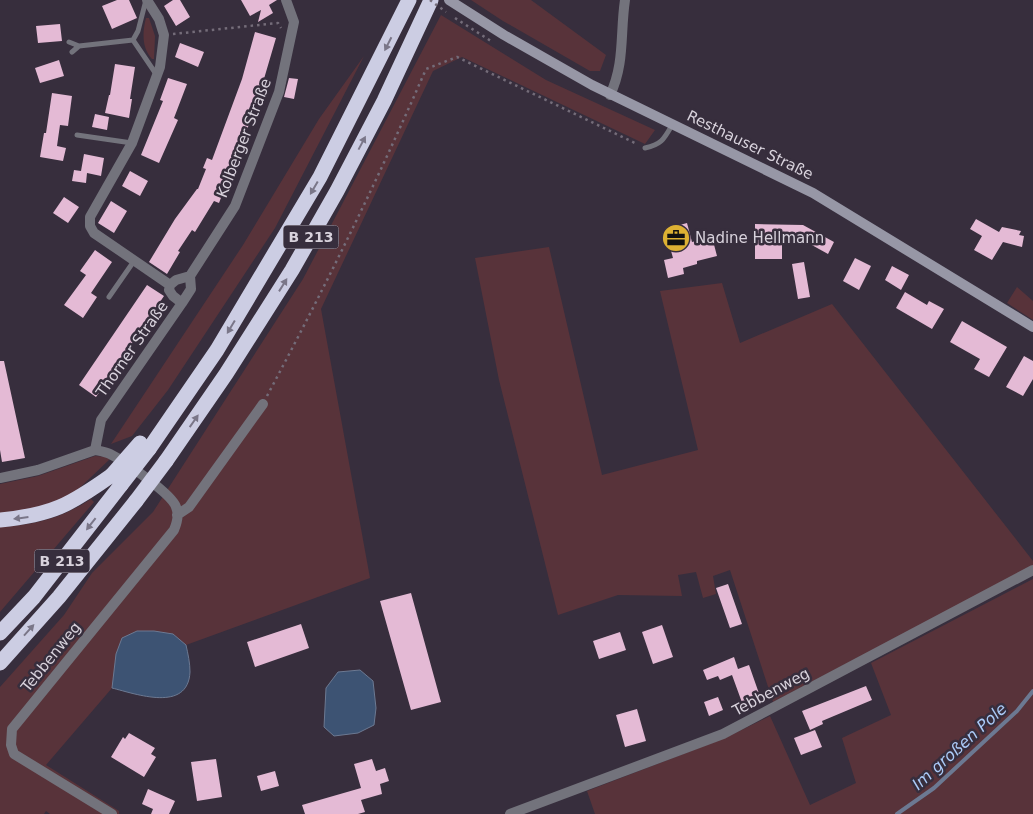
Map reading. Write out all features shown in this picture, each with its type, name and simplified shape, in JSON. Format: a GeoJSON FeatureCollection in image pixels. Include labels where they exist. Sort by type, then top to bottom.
{"type":"FeatureCollection","features":[{"type":"Feature","properties":{"kind":"highway","name":"B 213"},"geometry":{"type":"LineString","coordinates":[[0,634],[34,596],[117,480],[145,446],[171,401],[187,394],[217,350],[320,177],[409,0]]}},
{"type":"Feature","properties":{"kind":"highway","name":"B 213"},"geometry":{"type":"LineString","coordinates":[[0,663],[59,597],[136,501],[226,374],[292,270],[336,191],[384,101],[430,0]]}},
{"type":"Feature","properties":{"kind":"highway","name":"B 213"},"geometry":{"type":"LineString","coordinates":[[0,520],[28,517],[64,506],[117,480]]}},
{"type":"Feature","properties":{"kind":"street","name":"Thorner Straße"},"geometry":{"type":"LineString","coordinates":[[95,450],[101,420],[182,303],[169,290],[170,285],[94,233],[90,226],[90,217],[132,143],[160,67],[164,35],[159,19],[146,0]]}},
{"type":"Feature","properties":{"kind":"street","name":"Kolberger Straße"},"geometry":{"type":"LineString","coordinates":[[182,303],[191,289],[190,276],[235,206],[279,92],[294,22],[286,0]]}},
{"type":"Feature","properties":{"kind":"street"},"geometry":{"type":"LineString","coordinates":[[610,95],[617,80],[620,66],[625,0]]}},
{"type":"Feature","properties":{"kind":"street","name":"Resthauser Straße"},"geometry":{"type":"LineString","coordinates":[[450,1],[504,35],[610,95],[813,193],[1033,327]]}},
{"type":"Feature","properties":{"kind":"street"},"geometry":{"type":"LineString","coordinates":[[170,285],[176,280],[190,276]]}},
{"type":"Feature","properties":{"kind":"street","name":"Tebbenweg"},"geometry":{"type":"LineString","coordinates":[[112,814],[14,754],[11,745],[12,729],[174,530],[177,523],[177,515],[189,507],[263,404]]}},
{"type":"Feature","properties":{"kind":"street"},"geometry":{"type":"LineString","coordinates":[[0,478],[38,470],[95,450],[109,453],[119,459],[164,492],[172,499],[177,508],[177,515]]}},
{"type":"Feature","properties":{"kind":"street","name":"Tebbenweg"},"geometry":{"type":"LineString","coordinates":[[510,814],[723,734],[1033,570]]}},
{"type":"Feature","properties":{"kind":"lane"},"geometry":{"type":"LineString","coordinates":[[133,40],[138,31],[146,0]]}},
{"type":"Feature","properties":{"kind":"lane"},"geometry":{"type":"LineString","coordinates":[[69,42],[79,46],[133,40]]}},
{"type":"Feature","properties":{"kind":"lane"},"geometry":{"type":"LineString","coordinates":[[133,40],[156,75]]}},
{"type":"Feature","properties":{"kind":"lane"},"geometry":{"type":"LineString","coordinates":[[72,52],[79,46]]}},
{"type":"Feature","properties":{"kind":"lane"},"geometry":{"type":"LineString","coordinates":[[646,148],[662,142],[672,124]]}},
{"type":"Feature","properties":{"kind":"lane"},"geometry":{"type":"LineString","coordinates":[[78,135],[132,143]]}},
{"type":"Feature","properties":{"kind":"lane"},"geometry":{"type":"LineString","coordinates":[[109,297],[134,260]]}},
{"type":"Feature","properties":{"kind":"path"},"geometry":{"type":"LineString","coordinates":[[430,0],[446,12]]}},
{"type":"Feature","properties":{"kind":"path"},"geometry":{"type":"LineString","coordinates":[[164,35],[278,23],[283,32],[292,36]]}},
{"type":"Feature","properties":{"kind":"path"},"geometry":{"type":"LineString","coordinates":[[263,404],[315,306],[386,161],[426,69],[457,57],[646,148]]}},
{"type":"Feature","properties":{"kind":"shaded area"},"geometry":{"type":"Polygon","coordinates":[[[471,0],[531,0],[606,55],[600,71],[590,71],[503,21],[471,0]]]}},
{"type":"Feature","properties":{"kind":"shaded area"},"geometry":{"type":"Polygon","coordinates":[[[441,15],[546,80],[655,130],[645,144],[462,57],[433,71],[321,309],[370,578],[186,645],[173,634],[116,654],[112,688],[46,765],[119,811],[119,814],[50,814],[46,811],[44,814],[0,814],[0,687],[64,615],[92,573],[153,512],[303,279],[441,15]]]}},
{"type":"Feature","properties":{"kind":"shaded area"},"geometry":{"type":"Polygon","coordinates":[[[146,18],[149,18],[155,36],[154,59],[149,55],[145,45],[144,29],[146,18]]]}},
{"type":"Feature","properties":{"kind":"shaded area"},"geometry":{"type":"Polygon","coordinates":[[[364,56],[275,228],[168,390],[132,436],[111,444],[243,245],[319,119],[364,56]]]}},
{"type":"Feature","properties":{"kind":"shaded area"},"geometry":{"type":"Polygon","coordinates":[[[549,247],[602,475],[698,450],[660,291],[722,283],[740,343],[832,304],[1033,561],[1033,566],[773,702],[730,570],[713,576],[716,594],[703,598],[696,572],[678,575],[682,596],[618,595],[558,615],[499,380],[475,258],[549,247]]]}},
{"type":"Feature","properties":{"kind":"shaded area"},"geometry":{"type":"Polygon","coordinates":[[[1017,287],[1033,301],[1033,320],[1007,303],[1017,287]]]}},
{"type":"Feature","properties":{"kind":"shaded area"},"geometry":{"type":"Polygon","coordinates":[[[95,456],[108,457],[110,459],[67,500],[48,506],[0,514],[0,484],[38,476],[95,456]]]}},
{"type":"Feature","properties":{"kind":"shaded area"},"geometry":{"type":"Polygon","coordinates":[[[91,499],[94,502],[0,612],[0,527],[37,522],[59,516],[91,499]]]}},
{"type":"Feature","properties":{"kind":"shaded area"},"geometry":{"type":"Polygon","coordinates":[[[1033,579],[1033,814],[595,814],[587,791],[725,738],[770,716],[810,805],[856,783],[842,738],[891,715],[871,663],[1033,579]]]}},
{"type":"Feature","properties":{"kind":"water"},"geometry":{"type":"Polygon","coordinates":[[[137,631],[173,634],[186,645],[190,672],[187,685],[180,693],[171,697],[159,698],[112,688],[116,654],[122,638],[137,631]]]}},
{"type":"Feature","properties":{"kind":"water"},"geometry":{"type":"Polygon","coordinates":[[[360,670],[373,681],[376,708],[374,725],[358,733],[334,736],[324,727],[326,688],[338,672],[360,670]]]}},
{"type":"Feature","properties":{"kind":"building"},"geometry":{"type":"Polygon","coordinates":[[[117,0],[129,0],[137,18],[112,29],[102,6],[117,0]]]}},
{"type":"Feature","properties":{"kind":"building"},"geometry":{"type":"Polygon","coordinates":[[[173,0],[180,0],[190,17],[176,26],[164,6],[173,0]]]}},
{"type":"Feature","properties":{"kind":"building"},"geometry":{"type":"Polygon","coordinates":[[[241,0],[277,0],[269,5],[273,13],[258,22],[261,10],[250,16],[241,0]]]}},
{"type":"Feature","properties":{"kind":"building"},"geometry":{"type":"Polygon","coordinates":[[[60,24],[62,41],[38,43],[36,26],[60,24]]]}},
{"type":"Feature","properties":{"kind":"building"},"geometry":{"type":"Polygon","coordinates":[[[255,32],[276,38],[256,106],[219,203],[214,201],[195,232],[192,230],[178,251],[180,252],[167,274],[149,262],[175,219],[198,189],[206,169],[203,168],[207,158],[212,160],[242,79],[255,32]]]}},
{"type":"Feature","properties":{"kind":"building"},"geometry":{"type":"Polygon","coordinates":[[[180,43],[204,52],[198,67],[175,57],[180,43]]]}},
{"type":"Feature","properties":{"kind":"building"},"geometry":{"type":"Polygon","coordinates":[[[59,60],[64,76],[40,83],[35,68],[59,60]]]}},
{"type":"Feature","properties":{"kind":"building"},"geometry":{"type":"Polygon","coordinates":[[[115,64],[135,67],[129,118],[105,113],[115,64]]]}},
{"type":"Feature","properties":{"kind":"building"},"geometry":{"type":"Polygon","coordinates":[[[168,78],[187,84],[174,118],[178,120],[159,163],[141,155],[163,101],[160,100],[168,78]]]}},
{"type":"Feature","properties":{"kind":"building"},"geometry":{"type":"Polygon","coordinates":[[[289,78],[298,79],[294,99],[284,97],[289,78]]]}},
{"type":"Feature","properties":{"kind":"building"},"geometry":{"type":"Polygon","coordinates":[[[52,93],[72,96],[68,126],[60,125],[57,146],[66,148],[63,161],[40,157],[52,93]]]}},
{"type":"Feature","properties":{"kind":"building"},"geometry":{"type":"Polygon","coordinates":[[[95,114],[109,117],[107,130],[92,127],[95,114]]]}},
{"type":"Feature","properties":{"kind":"building"},"geometry":{"type":"Polygon","coordinates":[[[84,154],[104,158],[101,176],[87,173],[86,183],[72,181],[74,170],[81,171],[84,154]]]}},
{"type":"Feature","properties":{"kind":"building"},"geometry":{"type":"Polygon","coordinates":[[[130,171],[148,181],[140,196],[122,186],[130,171]]]}},
{"type":"Feature","properties":{"kind":"building"},"geometry":{"type":"Polygon","coordinates":[[[64,197],[79,207],[68,223],[53,213],[64,197]]]}},
{"type":"Feature","properties":{"kind":"building"},"geometry":{"type":"Polygon","coordinates":[[[111,201],[127,211],[114,233],[98,223],[111,201]]]}},
{"type":"Feature","properties":{"kind":"building"},"geometry":{"type":"Polygon","coordinates":[[[976,219],[999,232],[1002,227],[1021,231],[1019,235],[1024,236],[1022,247],[1003,242],[992,260],[974,250],[982,236],[970,229],[976,219]]]}},
{"type":"Feature","properties":{"kind":"building"},"geometry":{"type":"Polygon","coordinates":[[[687,223],[692,242],[712,237],[717,256],[697,261],[697,264],[683,268],[684,274],[668,278],[664,260],[673,258],[665,229],[687,223]]]}},
{"type":"Feature","properties":{"kind":"building"},"geometry":{"type":"Polygon","coordinates":[[[755,224],[803,225],[834,242],[828,254],[801,239],[782,240],[782,259],[755,259],[755,224]]]}},
{"type":"Feature","properties":{"kind":"building"},"geometry":{"type":"Polygon","coordinates":[[[95,250],[112,262],[91,293],[97,297],[83,318],[64,305],[86,275],[80,271],[95,250]]]}},
{"type":"Feature","properties":{"kind":"building"},"geometry":{"type":"Polygon","coordinates":[[[855,258],[871,266],[859,290],[843,281],[855,258]]]}},
{"type":"Feature","properties":{"kind":"building"},"geometry":{"type":"Polygon","coordinates":[[[804,262],[810,297],[798,299],[792,264],[804,262]]]}},
{"type":"Feature","properties":{"kind":"building"},"geometry":{"type":"Polygon","coordinates":[[[892,266],[909,275],[901,290],[885,280],[892,266]]]}},
{"type":"Feature","properties":{"kind":"building"},"geometry":{"type":"Polygon","coordinates":[[[147,285],[164,296],[96,397],[79,385],[147,285]]]}},
{"type":"Feature","properties":{"kind":"building"},"geometry":{"type":"Polygon","coordinates":[[[905,292],[927,305],[929,301],[944,309],[932,329],[896,308],[905,292]]]}},
{"type":"Feature","properties":{"kind":"building"},"geometry":{"type":"Polygon","coordinates":[[[962,321],[1007,347],[989,377],[974,369],[980,359],[950,342],[962,321]]]}},
{"type":"Feature","properties":{"kind":"building"},"geometry":{"type":"Polygon","coordinates":[[[1024,356],[1033,361],[1033,379],[1023,396],[1006,387],[1024,356]]]}},
{"type":"Feature","properties":{"kind":"building"},"geometry":{"type":"Polygon","coordinates":[[[0,361],[4,361],[25,458],[2,462],[0,450],[0,361]]]}},
{"type":"Feature","properties":{"kind":"building"},"geometry":{"type":"Polygon","coordinates":[[[728,584],[742,624],[730,628],[716,588],[728,584]]]}},
{"type":"Feature","properties":{"kind":"building"},"geometry":{"type":"Polygon","coordinates":[[[411,593],[441,702],[411,710],[380,601],[411,593]]]}},
{"type":"Feature","properties":{"kind":"building"},"geometry":{"type":"Polygon","coordinates":[[[301,624],[309,648],[255,667],[247,642],[301,624]]]}},
{"type":"Feature","properties":{"kind":"building"},"geometry":{"type":"Polygon","coordinates":[[[662,625],[673,657],[653,664],[642,632],[662,625]]]}},
{"type":"Feature","properties":{"kind":"building"},"geometry":{"type":"Polygon","coordinates":[[[620,632],[626,650],[599,659],[593,641],[620,632]]]}},
{"type":"Feature","properties":{"kind":"building"},"geometry":{"type":"Polygon","coordinates":[[[734,657],[738,669],[749,665],[762,702],[744,708],[732,675],[720,680],[718,676],[707,680],[703,670],[734,657]]]}},
{"type":"Feature","properties":{"kind":"building"},"geometry":{"type":"Polygon","coordinates":[[[866,686],[872,700],[822,721],[823,724],[810,730],[802,711],[866,686]]]}},
{"type":"Feature","properties":{"kind":"building"},"geometry":{"type":"Polygon","coordinates":[[[718,697],[723,710],[709,716],[704,702],[718,697]]]}},
{"type":"Feature","properties":{"kind":"building"},"geometry":{"type":"Polygon","coordinates":[[[637,709],[646,741],[625,747],[616,715],[637,709]]]}},
{"type":"Feature","properties":{"kind":"building"},"geometry":{"type":"Polygon","coordinates":[[[815,730],[822,747],[801,755],[794,738],[815,730]]]}},
{"type":"Feature","properties":{"kind":"building"},"geometry":{"type":"Polygon","coordinates":[[[129,733],[155,748],[151,754],[156,757],[144,777],[111,757],[123,737],[125,739],[129,733]]]}},
{"type":"Feature","properties":{"kind":"building"},"geometry":{"type":"Polygon","coordinates":[[[216,759],[222,797],[197,801],[191,762],[216,759]]]}},
{"type":"Feature","properties":{"kind":"building"},"geometry":{"type":"Polygon","coordinates":[[[372,759],[376,771],[385,768],[389,781],[380,784],[382,794],[361,800],[365,812],[358,814],[305,814],[302,805],[361,788],[354,764],[372,759]]]}},
{"type":"Feature","properties":{"kind":"building"},"geometry":{"type":"Polygon","coordinates":[[[275,771],[279,786],[261,791],[257,776],[275,771]]]}},
{"type":"Feature","properties":{"kind":"building"},"geometry":{"type":"Polygon","coordinates":[[[148,789],[175,801],[169,814],[151,814],[153,809],[142,804],[148,789]]]}},
{"type":"Feature","properties":{"kind":"waterway","name":"Im großen Pole"},"geometry":{"type":"LineString","coordinates":[[897,814],[934,788],[1017,711],[1033,691]]}},
{"type":"Feature","properties":{"kind":"place","name":"Nadine Hellmann"},"geometry":{"type":"Point","coordinates":[676,238]}}]}
